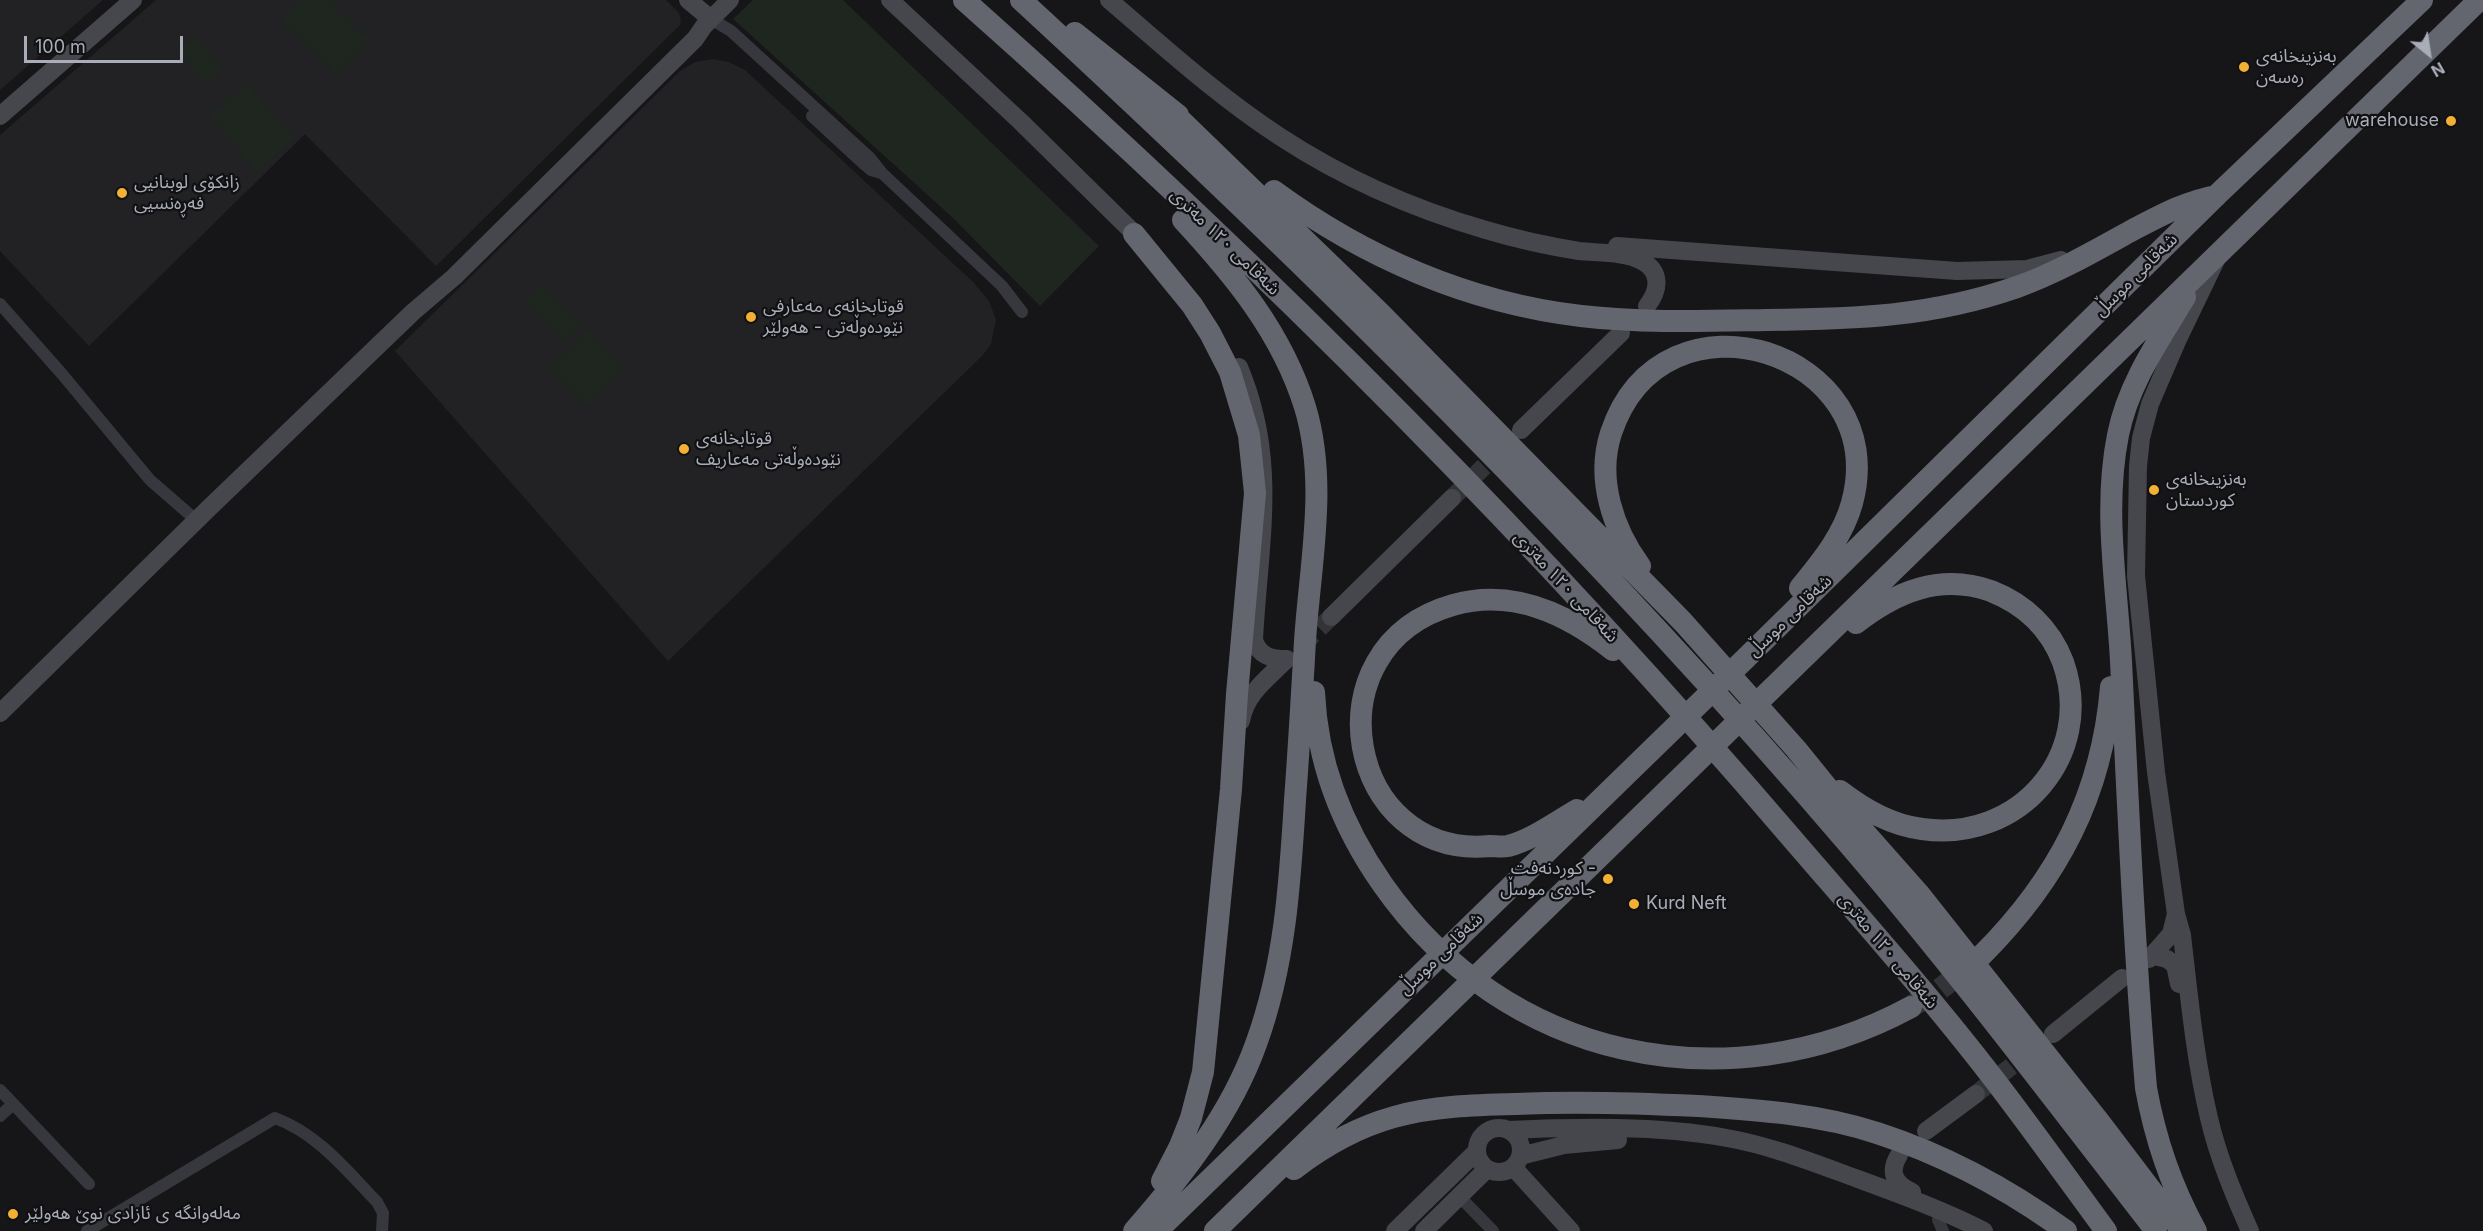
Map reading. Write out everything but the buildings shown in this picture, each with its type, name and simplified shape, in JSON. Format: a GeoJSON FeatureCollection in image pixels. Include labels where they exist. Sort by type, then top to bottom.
{"type":"FeatureCollection","features":[{"type":"Feature","properties":{"kind":"highway","name":"شەقامی ١٢٠ مەتری"},"geometry":{"type":"LineString","coordinates":[[964,0],[1196,213],[1353,367],[1479,494],[1659,686],[1929,997],[2005,1093],[2106,1231]]}},
{"type":"Feature","properties":{"kind":"highway","name":"شەقامی ١٢٠ مەتری"},"geometry":{"type":"LineString","coordinates":[[1021,0],[1325,286],[1550,515],[1851,847],[1962,981],[2156,1231]]}},
{"type":"Feature","properties":{"kind":"highway"},"geometry":{"type":"LineString","coordinates":[[1030,0],[1112,60],[1270,189],[1362,248],[1467,291],[1553,312],[1608,319],[1665,321],[1859,319],[1928,310],[2016,287],[2105,245],[2177,206],[2216,196]]}},
{"type":"Feature","properties":{"kind":"highway","name":"شەقامی موسڵ"},"geometry":{"type":"LineString","coordinates":[[1157,1231],[1746,658],[2216,196],[2422,0]]}},
{"type":"Feature","properties":{"kind":"highway"},"geometry":{"type":"LineString","coordinates":[[1215,1231],[2479,0]]}},
{"type":"Feature","properties":{"kind":"highway"},"geometry":{"type":"LineString","coordinates":[[1036,64],[1218,258],[1262,314],[1278,343],[1305,407],[1314,462],[1316,526],[1307,609],[1288,902],[1281,957],[1270,1004],[1256,1046],[1236,1091],[1199,1150],[1133,1231]]}},
{"type":"Feature","properties":{"kind":"highway"},"geometry":{"type":"LineString","coordinates":[[1166,106],[1310,242],[1683,622]]}},
{"type":"Feature","properties":{"kind":"highway"},"geometry":{"type":"LineString","coordinates":[[1133,1231],[1180,1146],[1191,1118],[1203,1072],[1232,780],[1237,694],[1255,504],[1255,475],[1249,435],[1230,372],[1210,333],[1183,292],[1134,234]]}},
{"type":"Feature","properties":{"kind":"highway"},"geometry":{"type":"LineString","coordinates":[[1982,955],[2023,912],[2055,866],[2076,827],[2095,776],[2107,726],[2109,704],[2114,573],[2112,480],[2118,433],[2143,367],[2203,267]]}},
{"type":"Feature","properties":{"kind":"highway"},"geometry":{"type":"LineString","coordinates":[[1746,658],[1838,537],[1852,502],[1856,481],[1853,440],[1846,420],[1819,382],[1804,370],[1770,352],[1726,345],[1701,349],[1657,368],[1641,382],[1626,401],[1616,420],[1609,441],[1606,479],[1617,526],[1632,556],[1683,622],[1796,749],[1851,817],[1920,895],[2101,1124],[2182,1231]]}},
{"type":"Feature","properties":{"kind":"highway"},"geometry":{"type":"LineString","coordinates":[[1312,567],[1314,706],[1320,746],[1330,782],[1352,835],[1371,867],[1409,919],[1454,963],[1505,1000],[1534,1017],[1600,1043],[1652,1054],[1708,1059],[1760,1057],[1815,1047],[1858,1033],[1911,1007]]}},
{"type":"Feature","properties":{"kind":"highway"},"geometry":{"type":"LineString","coordinates":[[2114,573],[2146,1088],[2151,1118],[2163,1157],[2196,1231]]}},
{"type":"Feature","properties":{"kind":"highway"},"geometry":{"type":"LineString","coordinates":[[1774,686],[1879,605],[1907,592],[1933,585],[1974,587],[2004,596],[2015,603],[2043,627],[2056,647],[2066,671],[2071,714],[2061,754],[2055,767],[2033,795],[2018,808],[1985,824],[1961,829],[1925,829],[1886,819],[1867,810],[1837,789],[1796,749]]}},
{"type":"Feature","properties":{"kind":"highway"},"geometry":{"type":"LineString","coordinates":[[1605,794],[1542,830],[1508,846],[1458,846],[1425,834],[1396,812],[1383,795],[1367,764],[1360,733],[1360,713],[1368,678],[1373,667],[1394,638],[1430,613],[1462,602],[1497,598],[1531,604],[1570,623],[1606,644],[1659,686]]}},
{"type":"Feature","properties":{"kind":"highway"},"geometry":{"type":"LineString","coordinates":[[1219,1231],[1280,1179],[1324,1148],[1358,1130],[1394,1117],[1461,1107],[1565,1102],[1772,1111],[1818,1118],[1876,1132],[1942,1157],[1993,1182],[2066,1231]]}},
{"type":"Feature","properties":{"kind":"street"},"geometry":{"type":"LineString","coordinates":[[0,106],[122,0]]}},
{"type":"Feature","properties":{"kind":"street"},"geometry":{"type":"LineString","coordinates":[[0,116],[133,0]]}},
{"type":"Feature","properties":{"kind":"street"},"geometry":{"type":"LineString","coordinates":[[688,0],[711,24],[731,31],[870,158],[882,173],[1002,286],[1022,312]]}},
{"type":"Feature","properties":{"kind":"street"},"geometry":{"type":"LineString","coordinates":[[0,713],[196,520],[413,312],[447,272],[616,112],[692,33],[711,24],[730,0]]}},
{"type":"Feature","properties":{"kind":"street"},"geometry":{"type":"LineString","coordinates":[[890,0],[1013,114],[1166,264],[1205,307],[1229,347],[1248,391],[1260,435],[1265,484],[1254,640],[1260,652],[1266,656],[1287,659],[1244,705],[1232,780]]}},
{"type":"Feature","properties":{"kind":"street"},"geometry":{"type":"LineString","coordinates":[[1109,0],[1244,112],[1280,137],[1320,161],[1403,202],[1486,230],[1641,260],[1651,269],[1657,279],[1656,294],[1647,306]]}},
{"type":"Feature","properties":{"kind":"street"},"geometry":{"type":"LineString","coordinates":[[1537,241],[1957,271],[2027,268],[2105,245]]}},
{"type":"Feature","properties":{"kind":"street"},"geometry":{"type":"LineString","coordinates":[[2222,249],[2178,339],[2150,404],[2141,438],[2138,466],[2136,576],[2156,772],[2176,914],[2182,935],[2196,1048],[2209,1119],[2222,1162],[2250,1231]]}},
{"type":"Feature","properties":{"kind":"street"},"geometry":{"type":"LineString","coordinates":[[0,304],[150,480],[196,520]]}},
{"type":"Feature","properties":{"kind":"street"},"geometry":{"type":"LineString","coordinates":[[1521,430],[1621,333]]}},
{"type":"Feature","properties":{"kind":"street"},"geometry":{"type":"LineString","coordinates":[[1331,617],[1452,498]]}},
{"type":"Feature","properties":{"kind":"street"},"geometry":{"type":"LineString","coordinates":[[2176,914],[2171,934],[2151,957],[2171,961],[2177,968],[2199,1115],[2218,1175],[2241,1231]]}},
{"type":"Feature","properties":{"kind":"street"},"geometry":{"type":"LineString","coordinates":[[2053,1034],[2122,978]]}},
{"type":"Feature","properties":{"kind":"street"},"geometry":{"type":"LineString","coordinates":[[0,1090],[89,1184]]}},
{"type":"Feature","properties":{"kind":"street"},"geometry":{"type":"LineString","coordinates":[[1926,1131],[1976,1094]]}},
{"type":"Feature","properties":{"kind":"street"},"geometry":{"type":"LineString","coordinates":[[0,1116],[14,1104]]}},
{"type":"Feature","properties":{"kind":"street"},"geometry":{"type":"LineString","coordinates":[[87,1231],[274,1118],[295,1126],[314,1139],[377,1202],[383,1213],[382,1231]]}},
{"type":"Feature","properties":{"kind":"street"},"geometry":{"type":"LineString","coordinates":[[1395,1231],[1476,1152],[1480,1137],[1492,1128],[1641,1130],[1726,1138],[1785,1153],[1919,1200],[1984,1231]]}},
{"type":"Feature","properties":{"kind":"street"},"geometry":{"type":"LineString","coordinates":[[1508,1130],[1520,1143],[1516,1161]]}},
{"type":"Feature","properties":{"kind":"street"},"geometry":{"type":"LineString","coordinates":[[1476,1152],[1482,1165],[1487,1169],[1500,1172],[1516,1161],[1545,1148],[1606,1140],[1649,1139],[1693,1143],[1779,1161],[1941,1225],[1962,1231]]}},
{"type":"Feature","properties":{"kind":"street"},"geometry":{"type":"LineString","coordinates":[[1899,1155],[1893,1170],[1894,1179],[1900,1186],[1914,1193],[1919,1200]]}},
{"type":"Feature","properties":{"kind":"street"},"geometry":{"type":"LineString","coordinates":[[1516,1161],[1571,1231]]}},
{"type":"Feature","properties":{"kind":"street"},"geometry":{"type":"LineString","coordinates":[[1424,1231],[1487,1169]]}},
{"type":"Feature","properties":{"kind":"street"},"geometry":{"type":"LineString","coordinates":[[1459,1196],[1493,1231]]}},
{"type":"Feature","properties":{"kind":"shaded area"},"geometry":{"type":"Polygon","coordinates":[[[0,0],[103,0],[0,90],[0,0]]]}},
{"type":"Feature","properties":{"kind":"shaded area","name":"زانکۆی لوبنانیی فەڕەنسیی"},"geometry":{"type":"Polygon","coordinates":[[[156,0],[666,0],[679,13],[681,21],[680,25],[436,266],[305,134],[89,346],[0,251],[0,135],[156,0]]]}},
{"type":"Feature","properties":{"kind":"shaded area"},"geometry":{"type":"Polygon","coordinates":[[[300,0],[328,0],[370,41],[336,74],[281,18],[300,0]]]}},
{"type":"Feature","properties":{"kind":"shaded area"},"geometry":{"type":"Polygon","coordinates":[[[753,0],[843,0],[1099,246],[1040,306],[952,217],[733,19],[753,0]]]}},
{"type":"Feature","properties":{"kind":"shaded area"},"geometry":{"type":"Polygon","coordinates":[[[195,36],[224,70],[206,85],[178,51],[195,36]]]}},
{"type":"Feature","properties":{"kind":"shaded area","name":"قوتابخانەی نێودەوڵەتی مەعاریف"},"geometry":{"type":"Polygon","coordinates":[[[713,59],[729,62],[745,70],[973,282],[989,301],[996,320],[991,344],[983,355],[668,661],[395,351],[680,71],[695,62],[713,59]]]}},
{"type":"Feature","properties":{"kind":"shaded area"},"geometry":{"type":"Polygon","coordinates":[[[247,84],[294,139],[257,171],[210,116],[247,84]]]}},
{"type":"Feature","properties":{"kind":"shaded area"},"geometry":{"type":"Polygon","coordinates":[[[543,284],[581,322],[563,340],[525,302],[543,284]]]}},
{"type":"Feature","properties":{"kind":"shaded area"},"geometry":{"type":"Polygon","coordinates":[[[589,329],[627,368],[588,406],[550,368],[589,329]]]}},
{"type":"Feature","properties":{"kind":"tunnel"},"geometry":{"type":"LineString","coordinates":[[1452,498],[1503,448]]}},
{"type":"Feature","properties":{"kind":"tunnel"},"geometry":{"type":"LineString","coordinates":[[1300,647],[1331,617]]}},
{"type":"Feature","properties":{"kind":"tunnel"},"geometry":{"type":"LineString","coordinates":[[1912,1006],[1940,989],[1971,965]]}},
{"type":"Feature","properties":{"kind":"tunnel"},"geometry":{"type":"LineString","coordinates":[[1976,1094],[2031,1051]]}},
{"type":"Feature","properties":{"kind":"place","name":"بەنزینخانەی رەسەن"},"geometry":{"type":"Point","coordinates":[2244,67]}},
{"type":"Feature","properties":{"kind":"place","name":"warehouse"},"geometry":{"type":"Point","coordinates":[2451,121]}},
{"type":"Feature","properties":{"kind":"place","name":"زانکۆی لوبنانیی فەڕەنسیی"},"geometry":{"type":"Point","coordinates":[122,193]}},
{"type":"Feature","properties":{"kind":"place","name":"قوتابخانەی مەعارفی نێودەوڵەتی - هەولێر"},"geometry":{"type":"Point","coordinates":[751,317]}},
{"type":"Feature","properties":{"kind":"place","name":"قوتابخانەی نێودەوڵەتی مەعاریف"},"geometry":{"type":"Point","coordinates":[684,449]}},
{"type":"Feature","properties":{"kind":"place","name":"بەنزینخانەی کوردستان"},"geometry":{"type":"Point","coordinates":[2154,490]}},
{"type":"Feature","properties":{"kind":"place","name":"کوردنەفت - جادەی موسڵ"},"geometry":{"type":"Point","coordinates":[1608,879]}},
{"type":"Feature","properties":{"kind":"place","name":"Kurd Neft"},"geometry":{"type":"Point","coordinates":[1634,904]}},
{"type":"Feature","properties":{"kind":"place","name":"مەلەوانگە ی ئازادی نوێ هەولێر"},"geometry":{"type":"Point","coordinates":[13,1214]}}]}
